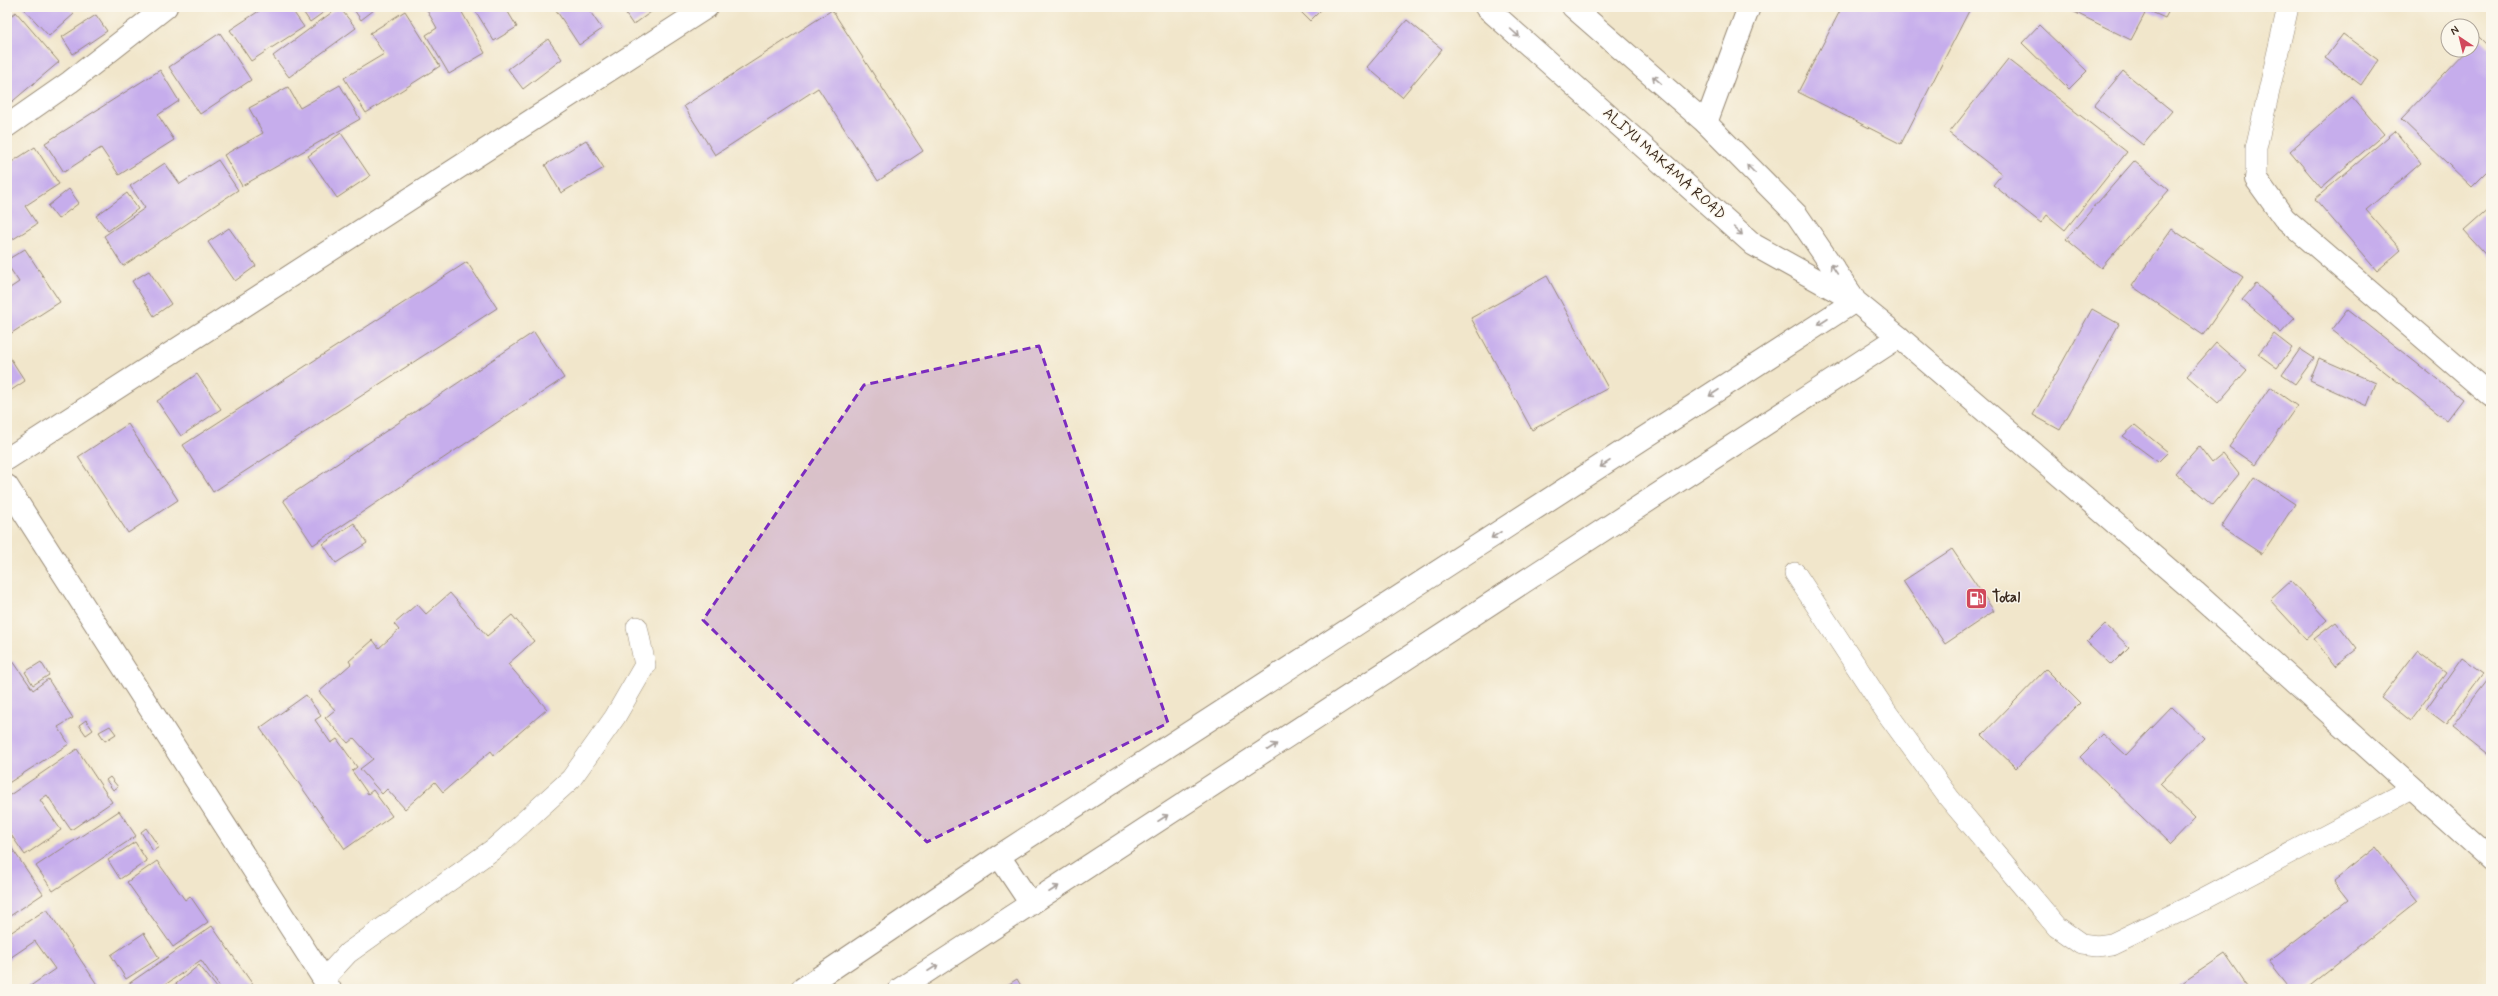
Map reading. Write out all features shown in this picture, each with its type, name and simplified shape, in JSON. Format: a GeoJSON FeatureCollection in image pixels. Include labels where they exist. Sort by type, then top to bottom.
{"type":"FeatureCollection","features":[{"type":"Feature","properties":{"kind":"street"},"geometry":{"type":"LineString","coordinates":[[7,126],[70,82],[166,7]]}},
{"type":"Feature","properties":{"kind":"street"},"geometry":{"type":"LineString","coordinates":[[7,459],[707,7]]}},
{"type":"Feature","properties":{"kind":"street","name":"ALIYU MAKAMA ROAD"},"geometry":{"type":"LineString","coordinates":[[1486,7],[1754,245],[1856,301],[1899,337],[2195,592],[2491,859]]}},
{"type":"Feature","properties":{"kind":"street","name":"ALIYU MAKAMA ROAD"},"geometry":{"type":"LineString","coordinates":[[1573,7],[1706,123],[1796,215],[1856,301]]}},
{"type":"Feature","properties":{"kind":"street"},"geometry":{"type":"LineString","coordinates":[[1706,123],[1749,7]]}},
{"type":"Feature","properties":{"kind":"street"},"geometry":{"type":"LineString","coordinates":[[2256,179],[2284,218],[2491,396]]}},
{"type":"Feature","properties":{"kind":"street"},"geometry":{"type":"LineString","coordinates":[[802,989],[999,856],[1856,301]]}},
{"type":"Feature","properties":{"kind":"street"},"geometry":{"type":"LineString","coordinates":[[900,989],[1899,337]]}},
{"type":"Feature","properties":{"kind":"street"},"geometry":{"type":"LineString","coordinates":[[7,486],[327,984]]}},
{"type":"Feature","properties":{"kind":"street"},"geometry":{"type":"LineString","coordinates":[[999,856],[1031,904]]}},
{"type":"Feature","properties":{"kind":"lane"},"geometry":{"type":"LineString","coordinates":[[2256,179],[2256,148],[2288,7]]}},
{"type":"Feature","properties":{"kind":"lane"},"geometry":{"type":"LineString","coordinates":[[1795,573],[1887,713],[1949,798],[2057,926],[2081,944],[2097,946],[2112,944],[2195,904],[2412,789]]}},
{"type":"Feature","properties":{"kind":"lane"},"geometry":{"type":"LineString","coordinates":[[327,984],[348,953],[495,848],[570,779],[615,717],[645,665],[638,627]]}},
{"type":"Feature","properties":{"kind":"highlighted area"},"geometry":{"type":"Polygon","coordinates":[[[1039,346],[1168,723],[927,842],[703,620],[864,385],[1039,346]]]}},
{"type":"Feature","properties":{"kind":"building"},"geometry":{"type":"Polygon","coordinates":[[[68,7],[74,14],[49,36],[23,8],[68,7]]]}},
{"type":"Feature","properties":{"kind":"building"},"geometry":{"type":"Polygon","coordinates":[[[265,7],[290,7],[304,27],[251,61],[230,30],[265,7]]]}},
{"type":"Feature","properties":{"kind":"building"},"geometry":{"type":"Polygon","coordinates":[[[300,7],[331,7],[310,22],[300,7]]]}},
{"type":"Feature","properties":{"kind":"building"},"geometry":{"type":"Polygon","coordinates":[[[339,7],[356,28],[289,77],[273,56],[339,7]]]}},
{"type":"Feature","properties":{"kind":"building"},"geometry":{"type":"Polygon","coordinates":[[[352,7],[372,7],[374,10],[361,20],[352,7]]]}},
{"type":"Feature","properties":{"kind":"building"},"geometry":{"type":"Polygon","coordinates":[[[425,7],[459,7],[485,53],[449,74],[426,35],[437,28],[425,7]]]}},
{"type":"Feature","properties":{"kind":"building"},"geometry":{"type":"Polygon","coordinates":[[[473,7],[505,7],[517,27],[494,41],[473,7]]]}},
{"type":"Feature","properties":{"kind":"building"},"geometry":{"type":"Polygon","coordinates":[[[554,7],[587,7],[602,29],[579,45],[554,7]]]}},
{"type":"Feature","properties":{"kind":"building"},"geometry":{"type":"Polygon","coordinates":[[[621,7],[658,7],[633,25],[621,7]]]}},
{"type":"Feature","properties":{"kind":"building"},"geometry":{"type":"Polygon","coordinates":[[[1296,7],[1324,7],[1310,21],[1296,7]]]}},
{"type":"Feature","properties":{"kind":"building"},"geometry":{"type":"Polygon","coordinates":[[[1842,7],[1971,7],[1901,144],[1798,92],[1842,7]]]}},
{"type":"Feature","properties":{"kind":"building"},"geometry":{"type":"Polygon","coordinates":[[[2064,7],[2171,7],[2165,18],[2147,10],[2131,40],[2064,7]]]}},
{"type":"Feature","properties":{"kind":"building"},"geometry":{"type":"Polygon","coordinates":[[[832,10],[923,151],[878,181],[818,88],[715,155],[684,106],[832,10]]]}},
{"type":"Feature","properties":{"kind":"building"},"geometry":{"type":"Polygon","coordinates":[[[405,11],[440,66],[366,113],[344,78],[384,54],[370,33],[405,11]]]}},
{"type":"Feature","properties":{"kind":"building"},"geometry":{"type":"Polygon","coordinates":[[[16,12],[59,62],[7,106],[7,19],[16,12]]]}},
{"type":"Feature","properties":{"kind":"building"},"geometry":{"type":"Polygon","coordinates":[[[96,15],[107,31],[73,54],[62,37],[96,15]]]}},
{"type":"Feature","properties":{"kind":"building"},"geometry":{"type":"Polygon","coordinates":[[[1407,20],[1442,49],[1402,97],[1367,67],[1407,20]]]}},
{"type":"Feature","properties":{"kind":"building"},"geometry":{"type":"Polygon","coordinates":[[[2039,25],[2087,71],[2069,89],[2022,43],[2039,25]]]}},
{"type":"Feature","properties":{"kind":"building"},"geometry":{"type":"Polygon","coordinates":[[[220,33],[251,80],[200,114],[169,67],[220,33]]]}},
{"type":"Feature","properties":{"kind":"building"},"geometry":{"type":"Polygon","coordinates":[[[2343,34],[2378,60],[2361,85],[2325,58],[2343,34]]]}},
{"type":"Feature","properties":{"kind":"building"},"geometry":{"type":"Polygon","coordinates":[[[2480,38],[2491,49],[2491,168],[2472,187],[2401,119],[2459,58],[2480,58],[2480,38]]]}},
{"type":"Feature","properties":{"kind":"building"},"geometry":{"type":"Polygon","coordinates":[[[548,39],[562,59],[523,89],[508,69],[548,39]]]}},
{"type":"Feature","properties":{"kind":"building"},"geometry":{"type":"Polygon","coordinates":[[[2008,59],[2127,152],[2065,230],[2047,215],[2041,223],[1993,185],[2002,174],[1949,133],[2008,59]]]}},
{"type":"Feature","properties":{"kind":"building"},"geometry":{"type":"Polygon","coordinates":[[[160,70],[179,101],[158,115],[174,140],[119,175],[101,148],[64,172],[45,143],[160,70]]]}},
{"type":"Feature","properties":{"kind":"building"},"geometry":{"type":"Polygon","coordinates":[[[2123,71],[2172,111],[2143,145],[2094,106],[2123,71]]]}},
{"type":"Feature","properties":{"kind":"building"},"geometry":{"type":"Polygon","coordinates":[[[340,85],[360,119],[242,186],[224,155],[263,133],[249,108],[288,87],[300,108],[340,85]]]}},
{"type":"Feature","properties":{"kind":"building"},"geometry":{"type":"Polygon","coordinates":[[[2352,97],[2384,134],[2321,188],[2290,151],[2352,97]]]}},
{"type":"Feature","properties":{"kind":"building"},"geometry":{"type":"Polygon","coordinates":[[[2395,131],[2421,163],[2366,210],[2401,250],[2377,271],[2315,199],[2395,131]]]}},
{"type":"Feature","properties":{"kind":"building"},"geometry":{"type":"Polygon","coordinates":[[[341,133],[370,176],[337,198],[308,156],[341,133]]]}},
{"type":"Feature","properties":{"kind":"building"},"geometry":{"type":"Polygon","coordinates":[[[586,140],[604,168],[561,193],[545,165],[586,140]]]}},
{"type":"Feature","properties":{"kind":"building"},"geometry":{"type":"Polygon","coordinates":[[[35,147],[59,184],[25,206],[37,224],[7,243],[7,165],[35,147]]]}},
{"type":"Feature","properties":{"kind":"building"},"geometry":{"type":"Polygon","coordinates":[[[218,160],[238,190],[123,266],[104,236],[145,208],[130,186],[165,163],[180,184],[218,160]]]}},
{"type":"Feature","properties":{"kind":"building"},"geometry":{"type":"Polygon","coordinates":[[[2134,161],[2169,190],[2101,268],[2066,239],[2134,161]]]}},
{"type":"Feature","properties":{"kind":"building"},"geometry":{"type":"Polygon","coordinates":[[[69,189],[79,203],[58,219],[48,206],[69,189]]]}},
{"type":"Feature","properties":{"kind":"building"},"geometry":{"type":"Polygon","coordinates":[[[127,193],[138,209],[108,231],[96,216],[127,193]]]}},
{"type":"Feature","properties":{"kind":"building"},"geometry":{"type":"Polygon","coordinates":[[[2491,206],[2491,260],[2464,230],[2491,206]]]}},
{"type":"Feature","properties":{"kind":"building"},"geometry":{"type":"Polygon","coordinates":[[[229,228],[256,266],[235,281],[208,242],[229,228]]]}},
{"type":"Feature","properties":{"kind":"building"},"geometry":{"type":"Polygon","coordinates":[[[2172,229],[2243,277],[2203,335],[2132,286],[2172,229]]]}},
{"type":"Feature","properties":{"kind":"building"},"geometry":{"type":"Polygon","coordinates":[[[25,249],[60,302],[7,336],[7,290],[19,282],[7,264],[7,260],[25,249]]]}},
{"type":"Feature","properties":{"kind":"building"},"geometry":{"type":"Polygon","coordinates":[[[467,262],[497,308],[213,492],[183,445],[467,262]]]}},
{"type":"Feature","properties":{"kind":"building"},"geometry":{"type":"Polygon","coordinates":[[[149,271],[171,304],[154,316],[132,281],[149,271]]]}},
{"type":"Feature","properties":{"kind":"building"},"geometry":{"type":"Polygon","coordinates":[[[1547,276],[1608,388],[1532,430],[1471,318],[1547,276]]]}},
{"type":"Feature","properties":{"kind":"building"},"geometry":{"type":"Polygon","coordinates":[[[2256,284],[2295,318],[2281,333],[2242,300],[2256,284]]]}},
{"type":"Feature","properties":{"kind":"building"},"geometry":{"type":"Polygon","coordinates":[[[2092,309],[2119,324],[2060,430],[2033,415],[2092,309]]]}},
{"type":"Feature","properties":{"kind":"building"},"geometry":{"type":"Polygon","coordinates":[[[2348,309],[2462,399],[2446,420],[2332,330],[2348,309]]]}},
{"type":"Feature","properties":{"kind":"building"},"geometry":{"type":"Polygon","coordinates":[[[534,332],[564,378],[313,545],[283,500],[534,332]]]}},
{"type":"Feature","properties":{"kind":"building"},"geometry":{"type":"Polygon","coordinates":[[[2274,334],[2292,348],[2277,368],[2258,354],[2274,334]]]}},
{"type":"Feature","properties":{"kind":"building"},"geometry":{"type":"Polygon","coordinates":[[[2216,343],[2247,370],[2218,403],[2187,376],[2216,343]]]}},
{"type":"Feature","properties":{"kind":"building"},"geometry":{"type":"Polygon","coordinates":[[[2300,349],[2314,358],[2295,384],[2282,375],[2300,349]]]}},
{"type":"Feature","properties":{"kind":"building"},"geometry":{"type":"Polygon","coordinates":[[[7,353],[25,381],[7,393],[7,353]]]}},
{"type":"Feature","properties":{"kind":"building"},"geometry":{"type":"Polygon","coordinates":[[[2319,358],[2376,383],[2367,406],[2310,380],[2319,358]]]}},
{"type":"Feature","properties":{"kind":"building"},"geometry":{"type":"Polygon","coordinates":[[[197,374],[221,409],[181,436],[157,401],[197,374]]]}},
{"type":"Feature","properties":{"kind":"building"},"geometry":{"type":"Polygon","coordinates":[[[2270,387],[2297,406],[2255,465],[2229,447],[2270,387]]]}},
{"type":"Feature","properties":{"kind":"building"},"geometry":{"type":"Polygon","coordinates":[[[128,424],[178,500],[128,533],[78,457],[128,424]]]}},
{"type":"Feature","properties":{"kind":"building"},"geometry":{"type":"Polygon","coordinates":[[[2135,425],[2168,452],[2158,462],[2123,436],[2135,425]]]}},
{"type":"Feature","properties":{"kind":"building"},"geometry":{"type":"Polygon","coordinates":[[[2199,446],[2212,463],[2223,454],[2239,474],[2213,505],[2175,473],[2199,446]]]}},
{"type":"Feature","properties":{"kind":"building"},"geometry":{"type":"Polygon","coordinates":[[[2254,477],[2295,504],[2262,554],[2221,527],[2254,477]]]}},
{"type":"Feature","properties":{"kind":"building"},"geometry":{"type":"Polygon","coordinates":[[[354,523],[367,543],[336,563],[323,544],[354,523]]]}},
{"type":"Feature","properties":{"kind":"building"},"geometry":{"type":"Polygon","coordinates":[[[1952,549],[1994,611],[1945,644],[1903,581],[1952,549]]]}},
{"type":"Feature","properties":{"kind":"building"},"geometry":{"type":"Polygon","coordinates":[[[2291,581],[2327,620],[2306,639],[2270,600],[2291,581]]]}},
{"type":"Feature","properties":{"kind":"building"},"geometry":{"type":"Polygon","coordinates":[[[450,593],[487,636],[512,615],[534,641],[508,664],[547,709],[494,755],[491,751],[443,792],[435,782],[405,809],[387,789],[382,794],[360,769],[373,759],[354,738],[348,743],[325,718],[335,710],[319,692],[351,664],[349,661],[373,640],[379,648],[399,630],[394,624],[417,604],[426,614],[450,593]]]}},
{"type":"Feature","properties":{"kind":"building"},"geometry":{"type":"Polygon","coordinates":[[[2336,622],[2357,649],[2335,666],[2314,639],[2336,622]]]}},
{"type":"Feature","properties":{"kind":"building"},"geometry":{"type":"Polygon","coordinates":[[[2105,624],[2129,647],[2111,665],[2087,642],[2105,624]]]}},
{"type":"Feature","properties":{"kind":"building"},"geometry":{"type":"Polygon","coordinates":[[[2417,651],[2446,673],[2410,721],[2381,698],[2417,651]]]}},
{"type":"Feature","properties":{"kind":"building"},"geometry":{"type":"Polygon","coordinates":[[[2462,658],[2483,673],[2446,724],[2426,709],[2462,658]]]}},
{"type":"Feature","properties":{"kind":"building"},"geometry":{"type":"Polygon","coordinates":[[[13,661],[33,690],[48,679],[73,718],[58,727],[69,744],[7,784],[7,665],[13,661]]]}},
{"type":"Feature","properties":{"kind":"building"},"geometry":{"type":"Polygon","coordinates":[[[41,662],[49,675],[33,685],[25,672],[41,662]]]}},
{"type":"Feature","properties":{"kind":"building"},"geometry":{"type":"Polygon","coordinates":[[[2046,669],[2080,703],[2016,768],[1982,735],[2046,669]]]}},
{"type":"Feature","properties":{"kind":"building"},"geometry":{"type":"Polygon","coordinates":[[[2491,676],[2491,757],[2452,726],[2491,676]]]}},
{"type":"Feature","properties":{"kind":"building"},"geometry":{"type":"Polygon","coordinates":[[[306,695],[321,716],[315,720],[331,743],[337,739],[357,767],[352,771],[368,794],[373,790],[392,816],[345,849],[260,728],[306,695]]]}},
{"type":"Feature","properties":{"kind":"building"},"geometry":{"type":"Polygon","coordinates":[[[2172,707],[2204,738],[2160,784],[2195,818],[2170,844],[2080,757],[2103,734],[2126,755],[2172,707]]]}},
{"type":"Feature","properties":{"kind":"building"},"geometry":{"type":"Polygon","coordinates":[[[86,720],[93,730],[86,735],[79,725],[86,720]]]}},
{"type":"Feature","properties":{"kind":"building"},"geometry":{"type":"Polygon","coordinates":[[[110,726],[116,734],[105,741],[99,732],[110,726]]]}},
{"type":"Feature","properties":{"kind":"building"},"geometry":{"type":"Polygon","coordinates":[[[77,749],[112,802],[71,830],[47,795],[40,800],[61,830],[25,855],[7,829],[7,797],[77,749]]]}},
{"type":"Feature","properties":{"kind":"building"},"geometry":{"type":"Polygon","coordinates":[[[110,777],[118,787],[113,790],[106,780],[110,777]]]}},
{"type":"Feature","properties":{"kind":"building"},"geometry":{"type":"Polygon","coordinates":[[[119,811],[136,836],[53,891],[36,866],[119,811]]]}},
{"type":"Feature","properties":{"kind":"building"},"geometry":{"type":"Polygon","coordinates":[[[146,828],[159,847],[153,851],[141,832],[146,828]]]}},
{"type":"Feature","properties":{"kind":"building"},"geometry":{"type":"Polygon","coordinates":[[[7,841],[43,894],[7,918],[7,841]]]}},
{"type":"Feature","properties":{"kind":"building"},"geometry":{"type":"Polygon","coordinates":[[[135,842],[147,861],[120,879],[108,860],[135,842]]]}},
{"type":"Feature","properties":{"kind":"building"},"geometry":{"type":"Polygon","coordinates":[[[2376,847],[2418,900],[2306,989],[2291,989],[2269,961],[2348,900],[2333,881],[2376,847]]]}},
{"type":"Feature","properties":{"kind":"building"},"geometry":{"type":"Polygon","coordinates":[[[157,861],[185,900],[190,896],[208,922],[173,947],[127,882],[157,861]]]}},
{"type":"Feature","properties":{"kind":"building"},"geometry":{"type":"Polygon","coordinates":[[[47,909],[100,989],[26,989],[55,969],[35,941],[7,960],[7,935],[47,909]]]}},
{"type":"Feature","properties":{"kind":"building"},"geometry":{"type":"Polygon","coordinates":[[[212,926],[256,989],[221,989],[201,960],[159,989],[121,989],[212,926]]]}},
{"type":"Feature","properties":{"kind":"building"},"geometry":{"type":"Polygon","coordinates":[[[144,933],[159,958],[126,979],[111,955],[144,933]]]}},
{"type":"Feature","properties":{"kind":"building"},"geometry":{"type":"Polygon","coordinates":[[[2225,954],[2249,989],[2173,989],[2225,954]]]}},
{"type":"Feature","properties":{"kind":"building"},"geometry":{"type":"Polygon","coordinates":[[[199,965],[218,989],[171,989],[171,988],[199,965]]]}},
{"type":"Feature","properties":{"kind":"building"},"geometry":{"type":"Polygon","coordinates":[[[1017,979],[1023,989],[1001,989],[1017,979]]]}},
{"type":"Feature","properties":{"kind":"place","name":"Total"},"geometry":{"type":"Point","coordinates":[1977,598]}}]}
